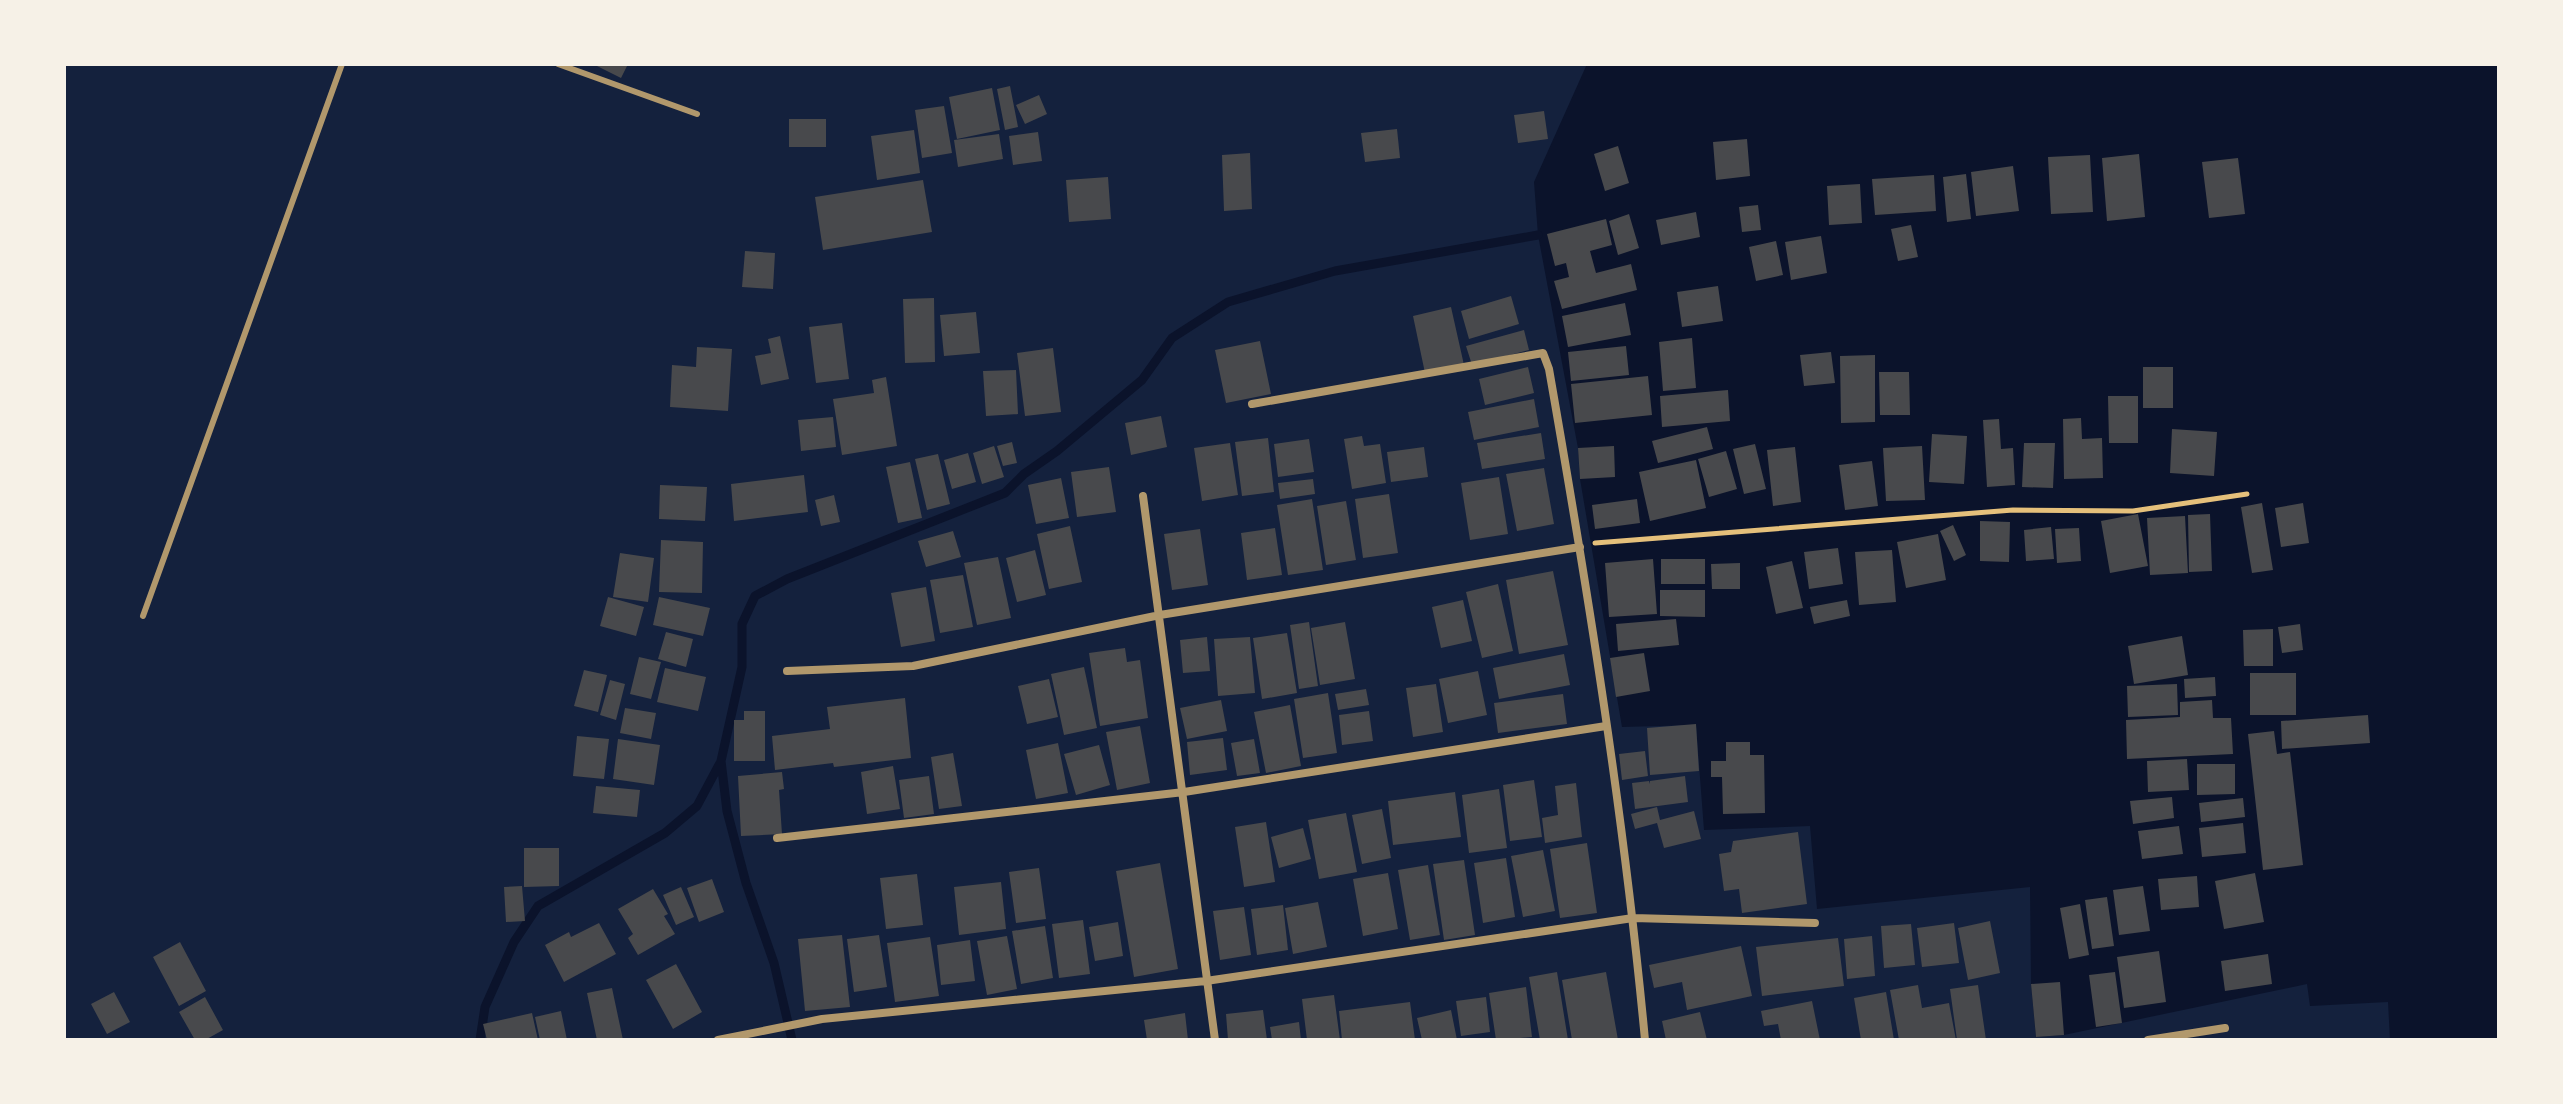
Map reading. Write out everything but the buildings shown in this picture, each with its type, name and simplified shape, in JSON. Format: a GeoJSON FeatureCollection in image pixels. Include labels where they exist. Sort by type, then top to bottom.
{"type":"FeatureCollection","features":[{"type":"Feature","properties":{"kind":"street"},"geometry":{"type":"LineString","coordinates":[[1252,404],[1543,353],[1549,369],[1580,547],[1633,918],[1645,1040]]}},
{"type":"Feature","properties":{"kind":"street"},"geometry":{"type":"LineString","coordinates":[[1143,496],[1215,1040]]}},
{"type":"Feature","properties":{"kind":"street"},"geometry":{"type":"LineString","coordinates":[[787,671],[913,666],[1160,615],[1580,547]]}},
{"type":"Feature","properties":{"kind":"street"},"geometry":{"type":"LineString","coordinates":[[777,838],[1184,792],[1606,726]]}},
{"type":"Feature","properties":{"kind":"street"},"geometry":{"type":"LineString","coordinates":[[718,1040],[822,1019],[1206,981],[1633,918],[1815,923]]}},
{"type":"Feature","properties":{"kind":"street"},"geometry":{"type":"LineString","coordinates":[[2148,1040],[2225,1028]]}},
{"type":"Feature","properties":{"kind":"lane"},"geometry":{"type":"LineString","coordinates":[[143,616],[342,64]]}},
{"type":"Feature","properties":{"kind":"lane"},"geometry":{"type":"LineString","coordinates":[[558,64],[697,114]]}},
{"type":"Feature","properties":{"kind":"path"},"geometry":{"type":"LineString","coordinates":[[1593,543],[2013,510],[2133,511],[2247,494]]}},
{"type":"Feature","properties":{"kind":"water"},"geometry":{"type":"Polygon","coordinates":[[[1587,64],[2499,64],[2499,1040],[2390,1040],[2388,1002],[2310,1006],[2307,984],[2064,1035],[2036,1037],[2031,984],[2030,887],[1817,909],[1810,826],[1704,830],[1696,725],[1622,727],[1580,479],[1578,448],[1538,235],[1534,182],[1587,64]]]}},
{"type":"Feature","properties":{"kind":"waterway"},"geometry":{"type":"LineString","coordinates":[[792,1040],[774,963],[746,883],[727,811],[721,761],[742,667],[742,624],[755,596],[787,579],[1005,493],[1024,474],[1057,451],[1142,380],[1172,338],[1228,302],[1335,271],[1538,235]]}},
{"type":"Feature","properties":{"kind":"waterway"},"geometry":{"type":"LineString","coordinates":[[480,1040],[485,1007],[514,942],[538,906],[665,833],[697,806],[720,763]]}}]}
